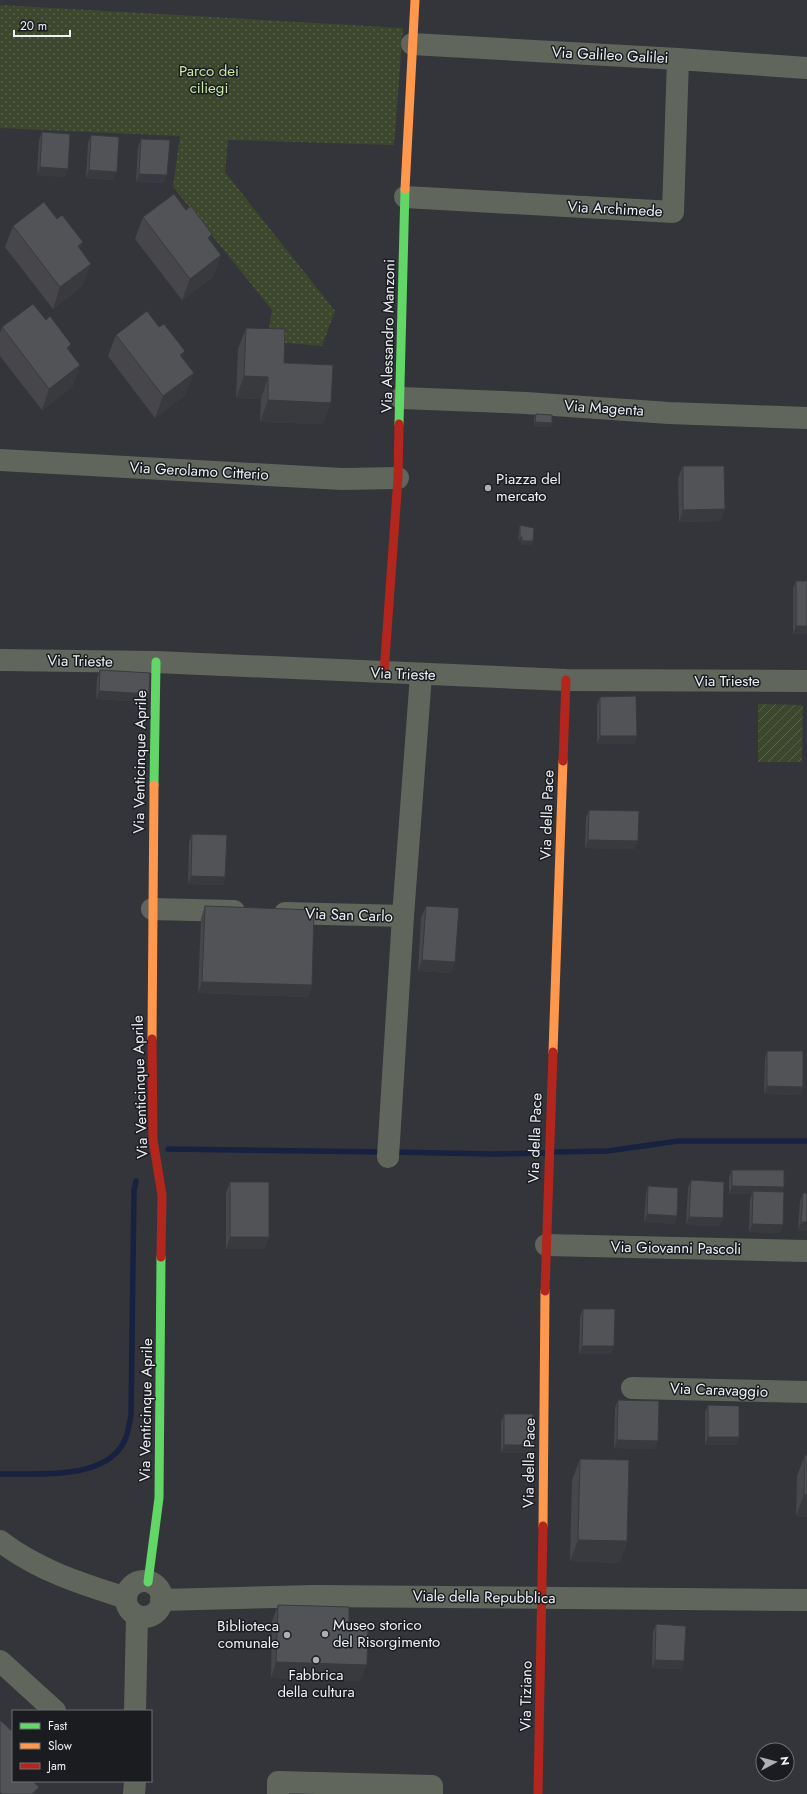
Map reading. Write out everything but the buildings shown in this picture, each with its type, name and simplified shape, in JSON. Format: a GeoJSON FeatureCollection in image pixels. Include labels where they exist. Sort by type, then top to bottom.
{"type":"FeatureCollection","features":[{"type":"Feature","properties":{"kind":"street","name":"Via Alessandro Manzoni"},"geometry":{"type":"LineString","coordinates":[[384,673],[398,478],[404,197],[415,0]]}},
{"type":"Feature","properties":{"kind":"street","name":"Via Galileo Galilei"},"geometry":{"type":"LineString","coordinates":[[412,44],[807,68]]}},
{"type":"Feature","properties":{"kind":"street","name":"Via Archimede"},"geometry":{"type":"LineString","coordinates":[[404,197],[673,212],[678,59]]}},
{"type":"Feature","properties":{"kind":"street","name":"Via Magenta"},"geometry":{"type":"LineString","coordinates":[[400,398],[526,403],[668,413],[807,418]]}},
{"type":"Feature","properties":{"kind":"street","name":"Via Gerolamo Citterio"},"geometry":{"type":"LineString","coordinates":[[0,460],[342,479],[398,478]]}},
{"type":"Feature","properties":{"kind":"street","name":"Via Trieste"},"geometry":{"type":"LineString","coordinates":[[0,660],[156,662],[421,675],[566,680],[807,681]]}},
{"type":"Feature","properties":{"kind":"street","name":"Via Venticinque Aprile"},"geometry":{"type":"LineString","coordinates":[[148,1582],[159,1498],[162,1195],[153,1140],[152,909],[156,662]]}},
{"type":"Feature","properties":{"kind":"street"},"geometry":{"type":"LineString","coordinates":[[388,1151],[403,916],[421,675]]}},
{"type":"Feature","properties":{"kind":"street","name":"Via della Pace"},"geometry":{"type":"LineString","coordinates":[[542,1598],[548,1160],[566,680]]}},
{"type":"Feature","properties":{"kind":"street","name":"Via San Carlo"},"geometry":{"type":"LineString","coordinates":[[152,909],[403,916]]}},
{"type":"Feature","properties":{"kind":"street","name":"Via Giovanni Pascoli"},"geometry":{"type":"LineString","coordinates":[[546,1245],[807,1251]]}},
{"type":"Feature","properties":{"kind":"street","name":"Via Caravaggio"},"geometry":{"type":"LineString","coordinates":[[632,1388],[807,1392]]}},
{"type":"Feature","properties":{"kind":"street"},"geometry":{"type":"LineString","coordinates":[[0,1541],[11,1550],[43,1568],[80,1583],[126,1598]]}},
{"type":"Feature","properties":{"kind":"street"},"geometry":{"type":"LineString","coordinates":[[142,1581],[148,1582],[158,1588],[162,1600],[161,1606],[154,1614],[142,1617],[137,1616],[128,1609],[126,1598],[131,1587],[142,1581]]}},
{"type":"Feature","properties":{"kind":"street","name":"Viale della Repubblica"},"geometry":{"type":"LineString","coordinates":[[162,1600],[314,1596],[807,1600]]}},
{"type":"Feature","properties":{"kind":"street","name":"Via Tiziano"},"geometry":{"type":"LineString","coordinates":[[538,1794],[542,1598]]}},
{"type":"Feature","properties":{"kind":"street"},"geometry":{"type":"LineString","coordinates":[[135,1710],[137,1616]]}},
{"type":"Feature","properties":{"kind":"street"},"geometry":{"type":"LineString","coordinates":[[0,1661],[54,1710]]}},
{"type":"Feature","properties":{"kind":"street"},"geometry":{"type":"LineString","coordinates":[[134,1782],[134,1794]]}},
{"type":"Feature","properties":{"kind":"street"},"geometry":{"type":"LineString","coordinates":[[278,1794],[278,1782],[432,1786],[432,1794]]}},
{"type":"Feature","properties":{"kind":"green space","name":"Parco dei ciliegi"},"geometry":{"type":"Polygon","coordinates":[[[0,5],[403,28],[394,145],[228,140],[225,172],[335,311],[322,346],[267,341],[272,310],[173,187],[180,136],[0,128],[0,5]]]}},
{"type":"Feature","properties":{"kind":"green space"},"geometry":{"type":"Polygon","coordinates":[[[758,704],[803,705],[802,762],[758,762],[758,704]]]}},
{"type":"Feature","properties":{"kind":"waterway"},"geometry":{"type":"LineString","coordinates":[[554,1152],[608,1151],[678,1141],[807,1141]]}},
{"type":"Feature","properties":{"kind":"waterway"},"geometry":{"type":"LineString","coordinates":[[168,1149],[384,1152]]}},
{"type":"Feature","properties":{"kind":"waterway"},"geometry":{"type":"LineString","coordinates":[[392,1152],[493,1154],[545,1153]]}},
{"type":"Feature","properties":{"kind":"waterway"},"geometry":{"type":"LineString","coordinates":[[0,1474],[50,1474],[85,1469],[101,1463],[114,1455],[124,1442],[131,1415],[134,1190],[136,1181]]}},
{"type":"Feature","properties":{"kind":"traffic: fast"},"geometry":{"type":"LineString","coordinates":[[399,424],[405,189]]}},
{"type":"Feature","properties":{"kind":"traffic: fast"},"geometry":{"type":"LineString","coordinates":[[154,785],[156,662]]}},
{"type":"Feature","properties":{"kind":"traffic: fast"},"geometry":{"type":"LineString","coordinates":[[148,1582],[159,1498],[161,1257]]}},
{"type":"Feature","properties":{"kind":"traffic: slow"},"geometry":{"type":"LineString","coordinates":[[405,189],[415,0]]}},
{"type":"Feature","properties":{"kind":"traffic: slow"},"geometry":{"type":"LineString","coordinates":[[553,1052],[563,761]]}},
{"type":"Feature","properties":{"kind":"traffic: slow"},"geometry":{"type":"LineString","coordinates":[[152,1039],[154,785]]}},
{"type":"Feature","properties":{"kind":"traffic: slow"},"geometry":{"type":"LineString","coordinates":[[543,1526],[545,1291]]}},
{"type":"Feature","properties":{"kind":"traffic: jam"},"geometry":{"type":"LineString","coordinates":[[384,673],[398,478],[399,424]]}},
{"type":"Feature","properties":{"kind":"traffic: jam"},"geometry":{"type":"LineString","coordinates":[[563,761],[566,680]]}},
{"type":"Feature","properties":{"kind":"traffic: jam"},"geometry":{"type":"LineString","coordinates":[[152,1039],[153,1140],[162,1195],[161,1257]]}},
{"type":"Feature","properties":{"kind":"traffic: jam"},"geometry":{"type":"LineString","coordinates":[[545,1291],[553,1052]]}},
{"type":"Feature","properties":{"kind":"traffic: jam"},"geometry":{"type":"LineString","coordinates":[[538,1794],[543,1526]]}},
{"type":"Feature","properties":{"kind":"place","name":"Piazza del mercato"},"geometry":{"type":"Point","coordinates":[488,488]}},
{"type":"Feature","properties":{"kind":"place","name":"Museo storico del Risorgimento"},"geometry":{"type":"Point","coordinates":[325,1634]}},
{"type":"Feature","properties":{"kind":"place","name":"Biblioteca comunale"},"geometry":{"type":"Point","coordinates":[287,1635]}},
{"type":"Feature","properties":{"kind":"place","name":"Fabbrica della cultura"},"geometry":{"type":"Point","coordinates":[316,1660]}}]}
